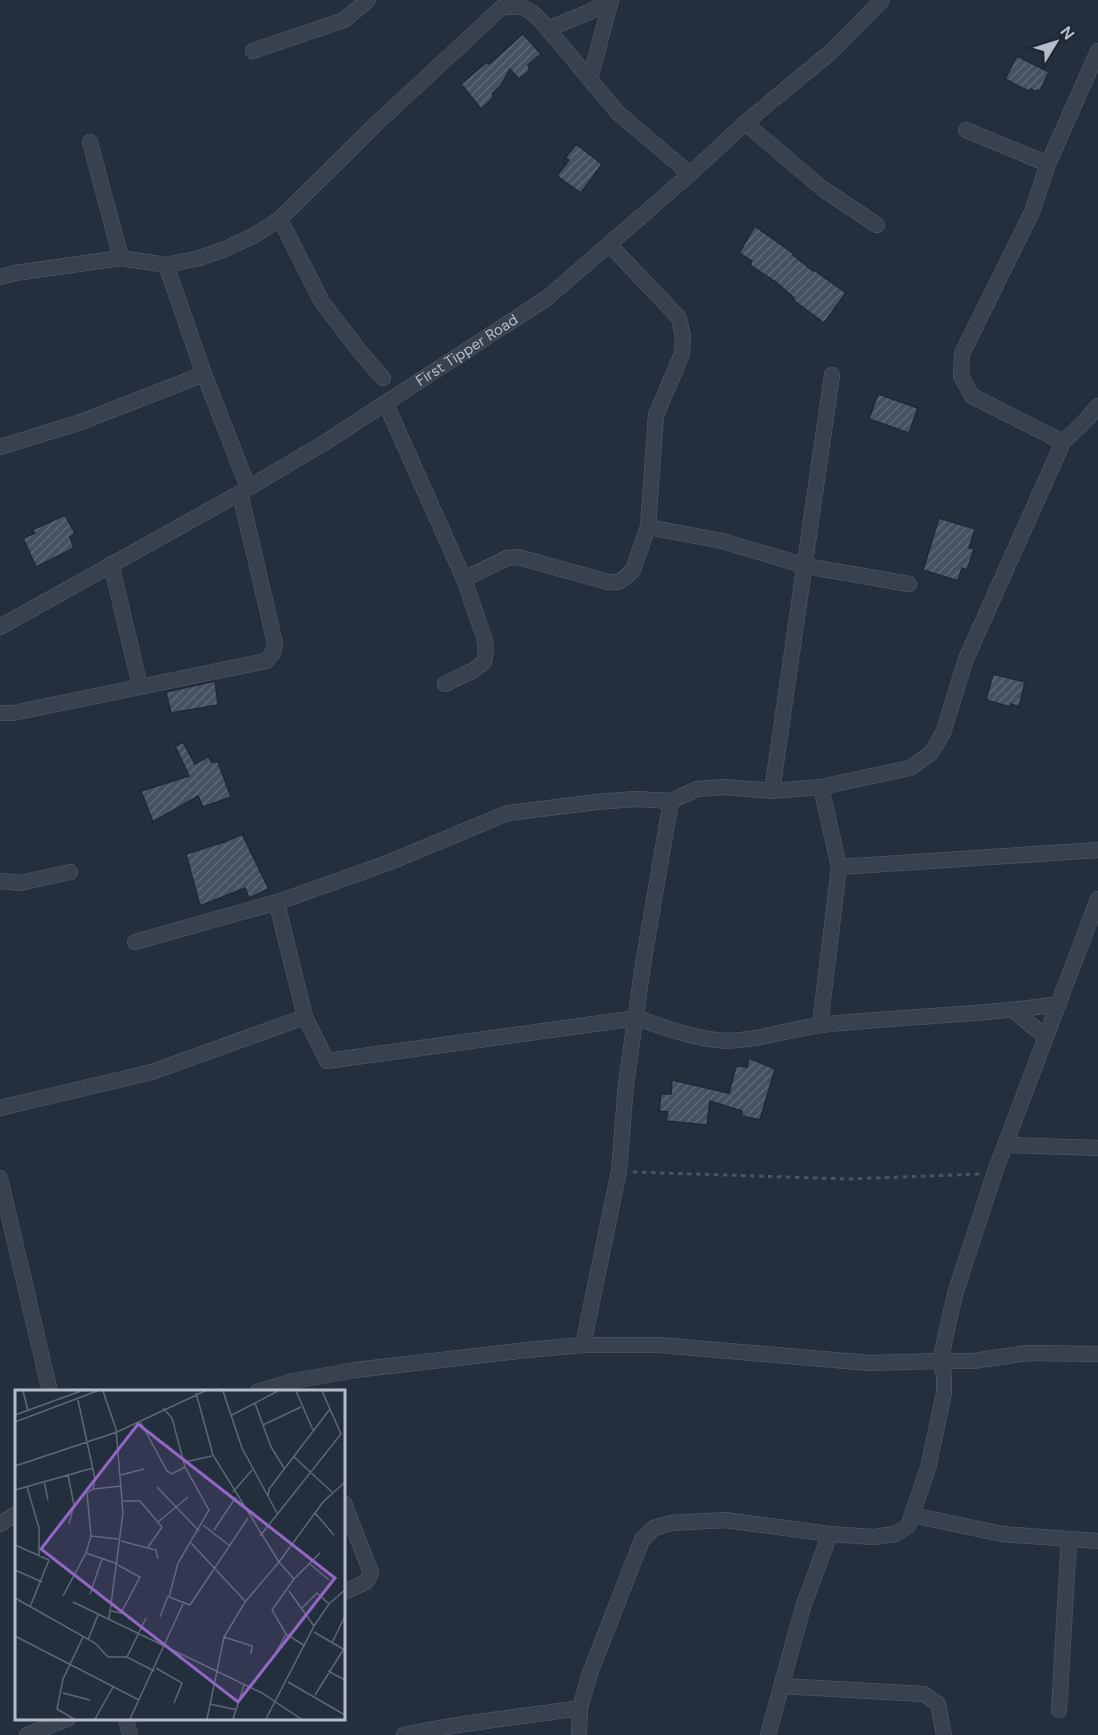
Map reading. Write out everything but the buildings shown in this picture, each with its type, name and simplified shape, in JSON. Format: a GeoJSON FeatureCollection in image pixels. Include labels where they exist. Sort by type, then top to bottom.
{"type":"FeatureCollection","features":[{"type":"Feature","properties":{"kind":"street"},"geometry":{"type":"LineString","coordinates":[[253,51],[344,20],[369,0]]}},
{"type":"Feature","properties":{"kind":"street"},"geometry":{"type":"LineString","coordinates":[[548,29],[590,12],[611,0]]}},
{"type":"Feature","properties":{"kind":"street"},"geometry":{"type":"LineString","coordinates":[[590,79],[611,0]]}},
{"type":"Feature","properties":{"kind":"street","name":"First Tipper Road"},"geometry":{"type":"LineString","coordinates":[[0,627],[244,490],[386,404],[548,297],[690,174],[745,123],[831,51],[882,0]]}},
{"type":"Feature","properties":{"kind":"street"},"geometry":{"type":"LineString","coordinates":[[0,278],[15,273],[121,258],[166,265],[200,258],[253,236],[280,219],[375,125],[501,9],[516,5],[530,10],[548,29],[618,113],[690,174]]}},
{"type":"Feature","properties":{"kind":"street"},"geometry":{"type":"LineString","coordinates":[[1063,442],[972,396],[961,376],[962,354],[1032,212],[1048,164],[1098,51]]}},
{"type":"Feature","properties":{"kind":"street"},"geometry":{"type":"LineString","coordinates":[[745,123],[824,189],[877,225]]}},
{"type":"Feature","properties":{"kind":"street"},"geometry":{"type":"LineString","coordinates":[[966,130],[1048,164]]}},
{"type":"Feature","properties":{"kind":"street"},"geometry":{"type":"LineString","coordinates":[[90,142],[121,258]]}},
{"type":"Feature","properties":{"kind":"street"},"geometry":{"type":"LineString","coordinates":[[280,219],[322,302],[383,378]]}},
{"type":"Feature","properties":{"kind":"street"},"geometry":{"type":"LineString","coordinates":[[464,579],[507,558],[518,557],[608,582],[618,582],[633,570],[648,527],[656,415],[682,354],[683,337],[679,318],[609,244]]}},
{"type":"Feature","properties":{"kind":"street"},"geometry":{"type":"LineString","coordinates":[[0,713],[12,713],[266,661],[273,653],[275,643],[244,490],[166,265]]}},
{"type":"Feature","properties":{"kind":"street"},"geometry":{"type":"LineString","coordinates":[[0,447],[81,422],[204,374]]}},
{"type":"Feature","properties":{"kind":"street"},"geometry":{"type":"LineString","coordinates":[[772,791],[832,375]]}},
{"type":"Feature","properties":{"kind":"street"},"geometry":{"type":"LineString","coordinates":[[386,404],[464,579],[486,649],[484,662],[474,670],[445,684]]}},
{"type":"Feature","properties":{"kind":"street"},"geometry":{"type":"LineString","coordinates":[[135,942],[280,901],[390,862],[507,813],[635,799],[671,801],[697,789],[724,787],[772,791],[821,787],[910,768],[931,753],[944,733],[966,658],[1063,442],[1093,424],[1098,406]]}},
{"type":"Feature","properties":{"kind":"street"},"geometry":{"type":"LineString","coordinates":[[648,527],[722,541],[806,566],[909,584]]}},
{"type":"Feature","properties":{"kind":"street"},"geometry":{"type":"LineString","coordinates":[[111,564],[140,687]]}},
{"type":"Feature","properties":{"kind":"street"},"geometry":{"type":"LineString","coordinates":[[820,1025],[838,867],[821,787]]}},
{"type":"Feature","properties":{"kind":"street"},"geometry":{"type":"LineString","coordinates":[[583,1345],[619,1171],[626,1084],[644,958],[671,801]]}},
{"type":"Feature","properties":{"kind":"street"},"geometry":{"type":"LineString","coordinates":[[838,867],[1098,850]]}},
{"type":"Feature","properties":{"kind":"street"},"geometry":{"type":"LineString","coordinates":[[0,881],[20,883],[70,872]]}},
{"type":"Feature","properties":{"kind":"street"},"geometry":{"type":"LineString","coordinates":[[579,1735],[580,1708],[591,1672],[642,1540],[654,1528],[671,1523],[725,1520],[830,1534],[873,1537],[896,1534],[908,1526],[928,1468],[944,1393],[944,1375],[940,1361],[955,1294],[996,1169],[1098,899]]}},
{"type":"Feature","properties":{"kind":"street"},"geometry":{"type":"LineString","coordinates":[[280,901],[278,908],[305,1017],[327,1061],[637,1018],[686,1035],[719,1041],[761,1037],[820,1025],[1014,1011],[1059,1004]]}},
{"type":"Feature","properties":{"kind":"street"},"geometry":{"type":"LineString","coordinates":[[1014,1011],[1046,1037]]}},
{"type":"Feature","properties":{"kind":"street"},"geometry":{"type":"LineString","coordinates":[[0,1108],[152,1072],[305,1017]]}},
{"type":"Feature","properties":{"kind":"street"},"geometry":{"type":"LineString","coordinates":[[1005,1145],[1098,1148]]}},
{"type":"Feature","properties":{"kind":"street"},"geometry":{"type":"LineString","coordinates":[[0,1178],[50,1390]]}},
{"type":"Feature","properties":{"kind":"street"},"geometry":{"type":"LineString","coordinates":[[270,1390],[296,1386],[356,1370],[583,1345],[660,1345],[870,1364],[973,1361],[1028,1353],[1098,1354]]}},
{"type":"Feature","properties":{"kind":"street"},"geometry":{"type":"LineString","coordinates":[[345,1506],[371,1573],[366,1582],[345,1592]]}},
{"type":"Feature","properties":{"kind":"street"},"geometry":{"type":"LineString","coordinates":[[0,1524],[15,1515]]}},
{"type":"Feature","properties":{"kind":"street"},"geometry":{"type":"LineString","coordinates":[[912,1515],[1002,1534],[1098,1541]]}},
{"type":"Feature","properties":{"kind":"street"},"geometry":{"type":"LineString","coordinates":[[768,1735],[803,1607],[830,1534]]}},
{"type":"Feature","properties":{"kind":"street"},"geometry":{"type":"LineString","coordinates":[[1059,1710],[1069,1539]]}},
{"type":"Feature","properties":{"kind":"street"},"geometry":{"type":"LineString","coordinates":[[781,1686],[924,1694],[938,1704],[944,1735]]}},
{"type":"Feature","properties":{"kind":"street"},"geometry":{"type":"LineString","coordinates":[[404,1735],[445,1726],[497,1721],[580,1708]]}},
{"type":"Feature","properties":{"kind":"street"},"geometry":{"type":"LineString","coordinates":[[27,1735],[66,1720]]}},
{"type":"Feature","properties":{"kind":"street"},"geometry":{"type":"LineString","coordinates":[[126,1720],[130,1735]]}},
{"type":"Feature","properties":{"kind":"path"},"geometry":{"type":"LineString","coordinates":[[619,1171],[848,1179],[978,1175],[996,1169]]}}]}
